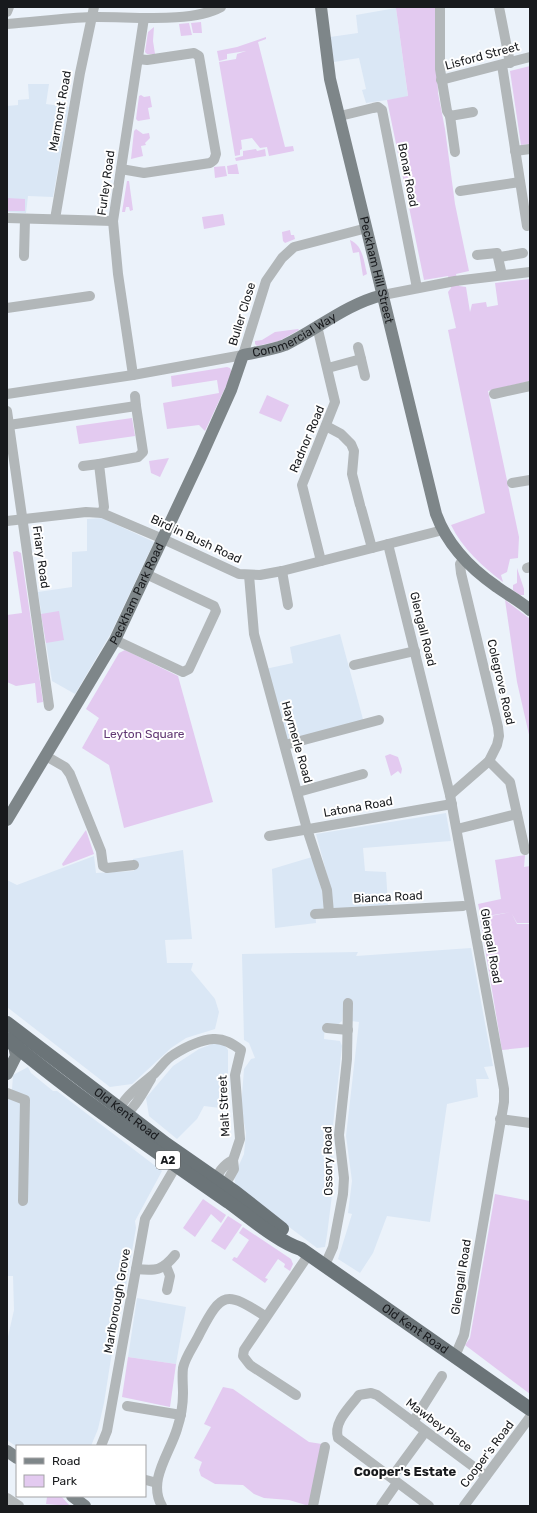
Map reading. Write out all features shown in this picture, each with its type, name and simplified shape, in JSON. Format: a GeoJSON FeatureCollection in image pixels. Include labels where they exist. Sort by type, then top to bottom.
{"type":"FeatureCollection","features":[{"type":"Feature","properties":{"kind":"highway","name":"Old Kent Road"},"geometry":{"type":"LineString","coordinates":[[7,1023],[13,1042],[166,1144],[294,1246],[305,1251],[530,1409]]}},
{"type":"Feature","properties":{"kind":"highway","name":"Old Kent Road"},"geometry":{"type":"LineString","coordinates":[[121,1114],[176,1166],[218,1185]]}},
{"type":"Feature","properties":{"kind":"main road","name":"Peckham Hill Street"},"geometry":{"type":"LineString","coordinates":[[321,7],[328,65],[434,507],[443,530],[464,558],[494,585],[529,609]]}},
{"type":"Feature","properties":{"kind":"main road","name":"Commercial Way"},"geometry":{"type":"LineString","coordinates":[[243,355],[281,346],[349,308],[368,299],[383,295]]}},
{"type":"Feature","properties":{"kind":"main road","name":"Peckham Park Road"},"geometry":{"type":"LineString","coordinates":[[7,820],[115,640],[215,426],[243,355]]}},
{"type":"Feature","properties":{"kind":"main road"},"geometry":{"type":"LineString","coordinates":[[7,1074],[16,1056],[13,1042]]}},
{"type":"Feature","properties":{"kind":"main road"},"geometry":{"type":"LineString","coordinates":[[7,1451],[16,1457]]}},
{"type":"Feature","properties":{"kind":"main road"},"geometry":{"type":"LineString","coordinates":[[73,1497],[85,1506]]}},
{"type":"Feature","properties":{"kind":"street"},"geometry":{"type":"LineString","coordinates":[[7,12],[9,7]]}},
{"type":"Feature","properties":{"kind":"street"},"geometry":{"type":"LineString","coordinates":[[7,24],[93,12],[144,18],[197,14],[209,12],[221,7]]}},
{"type":"Feature","properties":{"kind":"street"},"geometry":{"type":"LineString","coordinates":[[440,7],[441,80],[447,111],[450,116],[455,152]]}},
{"type":"Feature","properties":{"kind":"street"},"geometry":{"type":"LineString","coordinates":[[499,7],[515,151],[527,226]]}},
{"type":"Feature","properties":{"kind":"street","name":"Marmont Road"},"geometry":{"type":"LineString","coordinates":[[55,219],[93,12]]}},
{"type":"Feature","properties":{"kind":"street","name":"Furley Road"},"geometry":{"type":"LineString","coordinates":[[133,375],[118,274],[113,221],[144,18]]}},
{"type":"Feature","properties":{"kind":"street"},"geometry":{"type":"LineString","coordinates":[[121,169],[144,173],[210,162],[214,160],[216,154],[199,56],[194,53],[147,60],[138,59]]}},
{"type":"Feature","properties":{"kind":"street","name":"Lisford Street"},"geometry":{"type":"LineString","coordinates":[[441,80],[530,57]]}},
{"type":"Feature","properties":{"kind":"street","name":"Bonar Road"},"geometry":{"type":"LineString","coordinates":[[340,116],[373,108],[382,110],[417,288]]}},
{"type":"Feature","properties":{"kind":"street"},"geometry":{"type":"LineString","coordinates":[[450,116],[473,112]]}},
{"type":"Feature","properties":{"kind":"street"},"geometry":{"type":"LineString","coordinates":[[515,151],[530,149]]}},
{"type":"Feature","properties":{"kind":"street"},"geometry":{"type":"LineString","coordinates":[[460,191],[520,182]]}},
{"type":"Feature","properties":{"kind":"street"},"geometry":{"type":"LineString","coordinates":[[7,218],[113,221]]}},
{"type":"Feature","properties":{"kind":"street"},"geometry":{"type":"LineString","coordinates":[[24,256],[25,219]]}},
{"type":"Feature","properties":{"kind":"street","name":"Buller Close"},"geometry":{"type":"LineString","coordinates":[[243,355],[266,281],[282,258],[294,247],[367,228]]}},
{"type":"Feature","properties":{"kind":"street"},"geometry":{"type":"LineString","coordinates":[[477,255],[497,253],[500,257],[502,275]]}},
{"type":"Feature","properties":{"kind":"street"},"geometry":{"type":"LineString","coordinates":[[500,257],[523,253]]}},
{"type":"Feature","properties":{"kind":"street","name":"Commercial Way"},"geometry":{"type":"LineString","coordinates":[[383,295],[465,279],[530,272]]}},
{"type":"Feature","properties":{"kind":"street"},"geometry":{"type":"LineString","coordinates":[[7,308],[90,296]]}},
{"type":"Feature","properties":{"kind":"street","name":"Radnor Road"},"geometry":{"type":"LineString","coordinates":[[318,326],[335,402],[302,485],[321,561]]}},
{"type":"Feature","properties":{"kind":"street"},"geometry":{"type":"LineString","coordinates":[[358,347],[365,376]]}},
{"type":"Feature","properties":{"kind":"street","name":"Commercial Way"},"geometry":{"type":"LineString","coordinates":[[7,394],[133,375],[243,355]]}},
{"type":"Feature","properties":{"kind":"street"},"geometry":{"type":"LineString","coordinates":[[328,368],[361,360]]}},
{"type":"Feature","properties":{"kind":"street"},"geometry":{"type":"LineString","coordinates":[[494,394],[530,386]]}},
{"type":"Feature","properties":{"kind":"street"},"geometry":{"type":"LineString","coordinates":[[9,425],[135,401],[143,452],[142,456],[83,466]]}},
{"type":"Feature","properties":{"kind":"street","name":"Friary Road"},"geometry":{"type":"LineString","coordinates":[[7,411],[49,706]]}},
{"type":"Feature","properties":{"kind":"street"},"geometry":{"type":"LineString","coordinates":[[326,426],[342,434],[352,444],[354,451],[352,474],[372,548]]}},
{"type":"Feature","properties":{"kind":"street"},"geometry":{"type":"LineString","coordinates":[[99,464],[104,507],[102,513]]}},
{"type":"Feature","properties":{"kind":"street"},"geometry":{"type":"LineString","coordinates":[[512,483],[530,480]]}},
{"type":"Feature","properties":{"kind":"street","name":"Bird in Bush Road"},"geometry":{"type":"LineString","coordinates":[[7,521],[86,512],[102,513],[239,574],[249,575],[282,571],[443,530]]}},
{"type":"Feature","properties":{"kind":"street","name":"Glengall Road"},"geometry":{"type":"LineString","coordinates":[[388,544],[451,799],[504,1089],[466,1323],[461,1346],[455,1356]]}},
{"type":"Feature","properties":{"kind":"street","name":"Colegrove Road"},"geometry":{"type":"LineString","coordinates":[[451,799],[454,793],[489,761],[496,750],[499,736],[492,696],[460,573],[460,564],[464,558]]}},
{"type":"Feature","properties":{"kind":"street"},"geometry":{"type":"LineString","coordinates":[[282,571],[288,605]]}},
{"type":"Feature","properties":{"kind":"street"},"geometry":{"type":"LineString","coordinates":[[115,640],[185,672],[188,669],[216,611],[214,606],[146,574]]}},
{"type":"Feature","properties":{"kind":"street","name":"Haymerle Road"},"geometry":{"type":"LineString","coordinates":[[249,575],[254,634],[308,829],[327,890],[329,913]]}},
{"type":"Feature","properties":{"kind":"street"},"geometry":{"type":"LineString","coordinates":[[354,665],[415,651]]}},
{"type":"Feature","properties":{"kind":"street"},"geometry":{"type":"LineString","coordinates":[[285,744],[379,720]]}},
{"type":"Feature","properties":{"kind":"street"},"geometry":{"type":"LineString","coordinates":[[46,756],[70,774],[101,852],[103,866],[107,868],[134,865]]}},
{"type":"Feature","properties":{"kind":"street"},"geometry":{"type":"LineString","coordinates":[[489,761],[510,782],[525,850]]}},
{"type":"Feature","properties":{"kind":"street"},"geometry":{"type":"LineString","coordinates":[[298,792],[363,774]]}},
{"type":"Feature","properties":{"kind":"street","name":"Latona Road"},"geometry":{"type":"LineString","coordinates":[[269,836],[451,799]]}},
{"type":"Feature","properties":{"kind":"street"},"geometry":{"type":"LineString","coordinates":[[457,830],[518,814]]}},
{"type":"Feature","properties":{"kind":"street","name":"Bianca Road"},"geometry":{"type":"LineString","coordinates":[[315,914],[463,906]]}},
{"type":"Feature","properties":{"kind":"street","name":"Ossory Road"},"geometry":{"type":"LineString","coordinates":[[325,1265],[337,1234],[343,1194],[344,1178],[339,1135],[347,1059],[348,1003]]}},
{"type":"Feature","properties":{"kind":"street"},"geometry":{"type":"LineString","coordinates":[[327,1028],[348,1030]]}},
{"type":"Feature","properties":{"kind":"street","name":"Malt Street"},"geometry":{"type":"LineString","coordinates":[[121,1114],[135,1089],[154,1074],[172,1056],[203,1040],[213,1039],[221,1039],[241,1050],[235,1075],[240,1139],[233,1160],[225,1164],[218,1185]]}},
{"type":"Feature","properties":{"kind":"street"},"geometry":{"type":"LineString","coordinates":[[7,1093],[25,1100],[22,1201]]}},
{"type":"Feature","properties":{"kind":"street"},"geometry":{"type":"LineString","coordinates":[[500,1119],[530,1123]]}},
{"type":"Feature","properties":{"kind":"street","name":"Marlborough Grove"},"geometry":{"type":"LineString","coordinates":[[102,1445],[107,1431],[146,1219],[176,1166]]}},
{"type":"Feature","properties":{"kind":"street"},"geometry":{"type":"LineString","coordinates":[[296,1394],[250,1365],[243,1356],[244,1350],[305,1251]]}},
{"type":"Feature","properties":{"kind":"street"},"geometry":{"type":"LineString","coordinates":[[136,1269],[150,1270],[166,1266],[175,1255]]}},
{"type":"Feature","properties":{"kind":"street"},"geometry":{"type":"LineString","coordinates":[[166,1266],[170,1276],[167,1290]]}},
{"type":"Feature","properties":{"kind":"street"},"geometry":{"type":"LineString","coordinates":[[162,1506],[158,1497],[157,1483],[162,1465],[177,1430],[181,1415],[183,1367],[214,1307],[223,1300],[235,1299],[266,1316]]}},
{"type":"Feature","properties":{"kind":"street"},"geometry":{"type":"LineString","coordinates":[[413,1422],[442,1376]]}},
{"type":"Feature","properties":{"kind":"street","name":"Mawbey Place"},"geometry":{"type":"LineString","coordinates":[[395,1480],[338,1438],[336,1432],[338,1423],[358,1395],[376,1395],[486,1476]]}},
{"type":"Feature","properties":{"kind":"street"},"geometry":{"type":"LineString","coordinates":[[127,1406],[181,1415]]}},
{"type":"Feature","properties":{"kind":"street","name":"Cooper's Road"},"geometry":{"type":"LineString","coordinates":[[464,1506],[530,1417]]}},
{"type":"Feature","properties":{"kind":"street"},"geometry":{"type":"LineString","coordinates":[[381,1506],[401,1465],[425,1432]]}},
{"type":"Feature","properties":{"kind":"street"},"geometry":{"type":"LineString","coordinates":[[313,1506],[325,1447]]}},
{"type":"Feature","properties":{"kind":"street"},"geometry":{"type":"LineString","coordinates":[[146,1480],[157,1483]]}},
{"type":"Feature","properties":{"kind":"street"},"geometry":{"type":"LineString","coordinates":[[395,1480],[429,1506]]}},
{"type":"Feature","properties":{"kind":"street"},"geometry":{"type":"LineString","coordinates":[[7,1498],[19,1506]]}},
{"type":"Feature","properties":{"kind":"shaded area"},"geometry":{"type":"Polygon","coordinates":[[[396,8],[408,97],[366,103],[362,90],[366,89],[359,58],[334,62],[330,37],[358,33],[356,15],[396,8]]]}},
{"type":"Feature","properties":{"kind":"shaded area"},"geometry":{"type":"Polygon","coordinates":[[[28,84],[49,84],[46,104],[69,107],[53,197],[28,196],[26,213],[7,212],[7,106],[18,105],[18,100],[29,99],[28,84]]]}},
{"type":"Feature","properties":{"kind":"shaded area"},"geometry":{"type":"Polygon","coordinates":[[[102,518],[154,542],[111,633],[75,694],[52,681],[38,592],[72,587],[72,552],[87,551],[87,519],[102,518]]]}},
{"type":"Feature","properties":{"kind":"shaded area"},"geometry":{"type":"Polygon","coordinates":[[[340,634],[364,723],[286,744],[265,669],[293,663],[290,647],[340,634]]]}},
{"type":"Feature","properties":{"kind":"shaded area"},"geometry":{"type":"Polygon","coordinates":[[[446,813],[451,841],[363,848],[365,871],[386,872],[388,905],[333,909],[329,882],[316,834],[446,813]]]}},
{"type":"Feature","properties":{"kind":"shaded area"},"geometry":{"type":"Polygon","coordinates":[[[183,850],[192,939],[165,940],[167,963],[193,963],[191,970],[215,999],[219,1012],[215,1029],[186,1038],[171,1048],[132,1084],[110,1087],[7,1007],[7,880],[17,885],[94,856],[96,873],[134,871],[133,859],[183,850]]]}},
{"type":"Feature","properties":{"kind":"shaded area"},"geometry":{"type":"Polygon","coordinates":[[[312,857],[322,891],[324,907],[321,910],[315,910],[316,923],[275,928],[272,869],[312,857]]]}},
{"type":"Feature","properties":{"kind":"shaded area"},"geometry":{"type":"Polygon","coordinates":[[[471,948],[493,1066],[484,1067],[489,1079],[476,1079],[478,1097],[447,1104],[430,1222],[387,1216],[373,1253],[360,1273],[338,1259],[352,1214],[348,1213],[352,1181],[346,1136],[359,1022],[351,1021],[350,1000],[344,1000],[342,1021],[336,1026],[325,1024],[324,1039],[340,1041],[342,1046],[332,1134],[333,1187],[325,1247],[317,1248],[240,1190],[235,1183],[234,1176],[244,1154],[246,1133],[241,1108],[244,1069],[251,1059],[255,1058],[249,1043],[244,1040],[242,954],[358,952],[356,956],[471,948]]]}},
{"type":"Feature","properties":{"kind":"shaded area"},"geometry":{"type":"Polygon","coordinates":[[[215,1043],[223,1043],[228,1050],[228,1109],[204,1106],[197,1119],[177,1139],[149,1116],[146,1098],[173,1066],[199,1049],[215,1043]]]}},
{"type":"Feature","properties":{"kind":"shaded area"},"geometry":{"type":"Polygon","coordinates":[[[28,1067],[31,1073],[53,1091],[57,1091],[162,1171],[135,1221],[136,1228],[126,1286],[112,1352],[104,1403],[98,1429],[91,1445],[16,1445],[16,1446],[7,1440],[7,1341],[14,1310],[13,1276],[7,1276],[7,1100],[12,1090],[13,1075],[28,1067]]]}},
{"type":"Feature","properties":{"kind":"shaded area"},"geometry":{"type":"Polygon","coordinates":[[[137,1298],[186,1307],[176,1364],[128,1357],[137,1298]]]}},
{"type":"Feature","properties":{"kind":"green space"},"geometry":{"type":"Polygon","coordinates":[[[435,7],[438,93],[445,129],[455,204],[469,271],[456,274],[459,286],[466,287],[470,312],[472,304],[486,302],[487,307],[498,305],[495,283],[530,279],[530,381],[488,391],[519,537],[518,558],[510,559],[507,572],[501,575],[503,582],[488,570],[467,549],[451,525],[485,513],[448,330],[456,328],[448,292],[451,288],[448,276],[424,280],[387,100],[408,96],[396,8],[435,7]]]}},
{"type":"Feature","properties":{"kind":"green space"},"geometry":{"type":"Polygon","coordinates":[[[201,22],[202,33],[193,33],[191,23],[201,22]]]}},
{"type":"Feature","properties":{"kind":"green space"},"geometry":{"type":"Polygon","coordinates":[[[189,23],[192,35],[181,36],[179,24],[189,23]]]}},
{"type":"Feature","properties":{"kind":"green space"},"geometry":{"type":"Polygon","coordinates":[[[154,27],[153,41],[155,54],[147,54],[145,52],[148,32],[154,27]]]}},
{"type":"Feature","properties":{"kind":"green space"},"geometry":{"type":"Polygon","coordinates":[[[266,37],[266,39],[258,42],[285,147],[293,146],[294,151],[269,156],[267,147],[260,148],[252,138],[241,140],[242,149],[240,150],[240,155],[235,156],[219,62],[236,59],[237,54],[246,51],[227,54],[227,59],[219,61],[217,51],[237,47],[266,37]]]}},
{"type":"Feature","properties":{"kind":"green space"},"geometry":{"type":"Polygon","coordinates":[[[530,66],[530,144],[521,145],[510,71],[530,66]]]}},
{"type":"Feature","properties":{"kind":"green space"},"geometry":{"type":"Polygon","coordinates":[[[141,95],[144,97],[150,96],[152,107],[148,108],[150,119],[138,121],[136,119],[139,96],[141,95]]]}},
{"type":"Feature","properties":{"kind":"green space"},"geometry":{"type":"Polygon","coordinates":[[[136,129],[143,134],[149,133],[150,138],[145,143],[146,145],[141,146],[143,156],[131,159],[134,131],[136,129]]]}},
{"type":"Feature","properties":{"kind":"green space"},"geometry":{"type":"Polygon","coordinates":[[[256,149],[257,151],[265,149],[266,156],[236,161],[235,158],[243,156],[243,151],[256,149]]]}},
{"type":"Feature","properties":{"kind":"green space"},"geometry":{"type":"Polygon","coordinates":[[[237,164],[239,174],[228,174],[227,166],[237,164]]]}},
{"type":"Feature","properties":{"kind":"green space"},"geometry":{"type":"Polygon","coordinates":[[[225,166],[227,176],[215,178],[214,167],[225,166]]]}},
{"type":"Feature","properties":{"kind":"green space"},"geometry":{"type":"Polygon","coordinates":[[[127,181],[129,181],[133,210],[130,211],[129,207],[126,207],[125,212],[122,212],[127,181]]]}},
{"type":"Feature","properties":{"kind":"green space"},"geometry":{"type":"Polygon","coordinates":[[[7,198],[25,199],[25,211],[7,211],[7,198]]]}},
{"type":"Feature","properties":{"kind":"green space"},"geometry":{"type":"Polygon","coordinates":[[[223,214],[225,225],[204,229],[202,217],[223,214]]]}},
{"type":"Feature","properties":{"kind":"green space"},"geometry":{"type":"Polygon","coordinates":[[[290,230],[291,235],[294,235],[295,239],[285,243],[283,241],[282,232],[290,230]]]}},
{"type":"Feature","properties":{"kind":"green space"},"geometry":{"type":"Polygon","coordinates":[[[350,240],[358,246],[362,254],[367,274],[363,276],[359,252],[353,253],[350,240]]]}},
{"type":"Feature","properties":{"kind":"green space"},"geometry":{"type":"Polygon","coordinates":[[[299,330],[279,341],[257,346],[255,344],[255,341],[262,340],[275,332],[299,330]]]}},
{"type":"Feature","properties":{"kind":"green space"},"geometry":{"type":"Polygon","coordinates":[[[227,367],[230,368],[232,373],[205,431],[199,425],[167,429],[163,403],[219,393],[217,380],[172,387],[171,376],[227,367]]]}},
{"type":"Feature","properties":{"kind":"green space"},"geometry":{"type":"Polygon","coordinates":[[[267,395],[289,405],[281,422],[259,413],[267,395]]]}},
{"type":"Feature","properties":{"kind":"green space"},"geometry":{"type":"Polygon","coordinates":[[[132,418],[135,436],[79,444],[76,426],[132,418]]]}},
{"type":"Feature","properties":{"kind":"green space"},"geometry":{"type":"Polygon","coordinates":[[[169,458],[160,477],[151,473],[149,461],[169,458]]]}},
{"type":"Feature","properties":{"kind":"green space"},"geometry":{"type":"Polygon","coordinates":[[[17,551],[21,553],[43,702],[37,703],[35,683],[16,686],[7,682],[7,615],[22,613],[13,552],[17,551]]]}},
{"type":"Feature","properties":{"kind":"green space"},"geometry":{"type":"Polygon","coordinates":[[[517,568],[524,589],[524,595],[520,595],[513,590],[513,585],[517,583],[517,568]]]}},
{"type":"Feature","properties":{"kind":"green space"},"geometry":{"type":"Polygon","coordinates":[[[505,600],[530,619],[530,739],[517,682],[505,600]]]}},
{"type":"Feature","properties":{"kind":"green space"},"geometry":{"type":"Polygon","coordinates":[[[59,611],[64,640],[46,643],[41,614],[59,611]]]}},
{"type":"Feature","properties":{"kind":"green space","name":"Leyton Square"},"geometry":{"type":"Polygon","coordinates":[[[125,650],[178,676],[213,802],[124,828],[109,765],[82,748],[99,718],[86,709],[119,653],[125,650]]]}},
{"type":"Feature","properties":{"kind":"green space"},"geometry":{"type":"Polygon","coordinates":[[[390,754],[398,757],[402,769],[401,774],[398,771],[391,776],[385,756],[390,754]]]}},
{"type":"Feature","properties":{"kind":"green space"},"geometry":{"type":"Polygon","coordinates":[[[86,830],[94,854],[63,866],[62,864],[86,830]]]}},
{"type":"Feature","properties":{"kind":"green space"},"geometry":{"type":"Polygon","coordinates":[[[525,855],[524,867],[530,866],[530,923],[517,923],[512,914],[517,924],[530,924],[530,1047],[502,1050],[480,918],[511,912],[481,917],[478,904],[501,899],[495,860],[525,855]]]}},
{"type":"Feature","properties":{"kind":"green space"},"geometry":{"type":"Polygon","coordinates":[[[495,1194],[530,1201],[530,1394],[465,1345],[470,1338],[495,1194]]]}},
{"type":"Feature","properties":{"kind":"green space"},"geometry":{"type":"Polygon","coordinates":[[[203,1199],[226,1215],[221,1223],[211,1214],[195,1237],[183,1228],[203,1199]]]}},
{"type":"Feature","properties":{"kind":"green space"},"geometry":{"type":"Polygon","coordinates":[[[228,1216],[242,1225],[225,1250],[211,1241],[228,1216]]]}},
{"type":"Feature","properties":{"kind":"green space"},"geometry":{"type":"Polygon","coordinates":[[[243,1227],[291,1259],[293,1264],[290,1271],[284,1267],[285,1264],[278,1259],[265,1278],[268,1279],[265,1283],[232,1260],[234,1257],[237,1258],[249,1240],[239,1233],[243,1227]]]}},
{"type":"Feature","properties":{"kind":"green space"},"geometry":{"type":"Polygon","coordinates":[[[128,1357],[176,1364],[170,1407],[122,1397],[128,1357]]]}},
{"type":"Feature","properties":{"kind":"green space"},"geometry":{"type":"Polygon","coordinates":[[[223,1387],[233,1389],[309,1442],[322,1444],[309,1506],[289,1500],[264,1498],[254,1494],[243,1485],[215,1484],[201,1476],[199,1470],[202,1462],[194,1458],[211,1427],[204,1424],[223,1387]]]}},
{"type":"Feature","properties":{"kind":"green space"},"geometry":{"type":"Polygon","coordinates":[[[47,1497],[62,1497],[70,1506],[46,1504],[47,1497]]]}},
{"type":"Feature","properties":{"kind":"district","name":"Cooper's Estate"},"geometry":{"type":"Point","coordinates":[405,1471]}}]}
